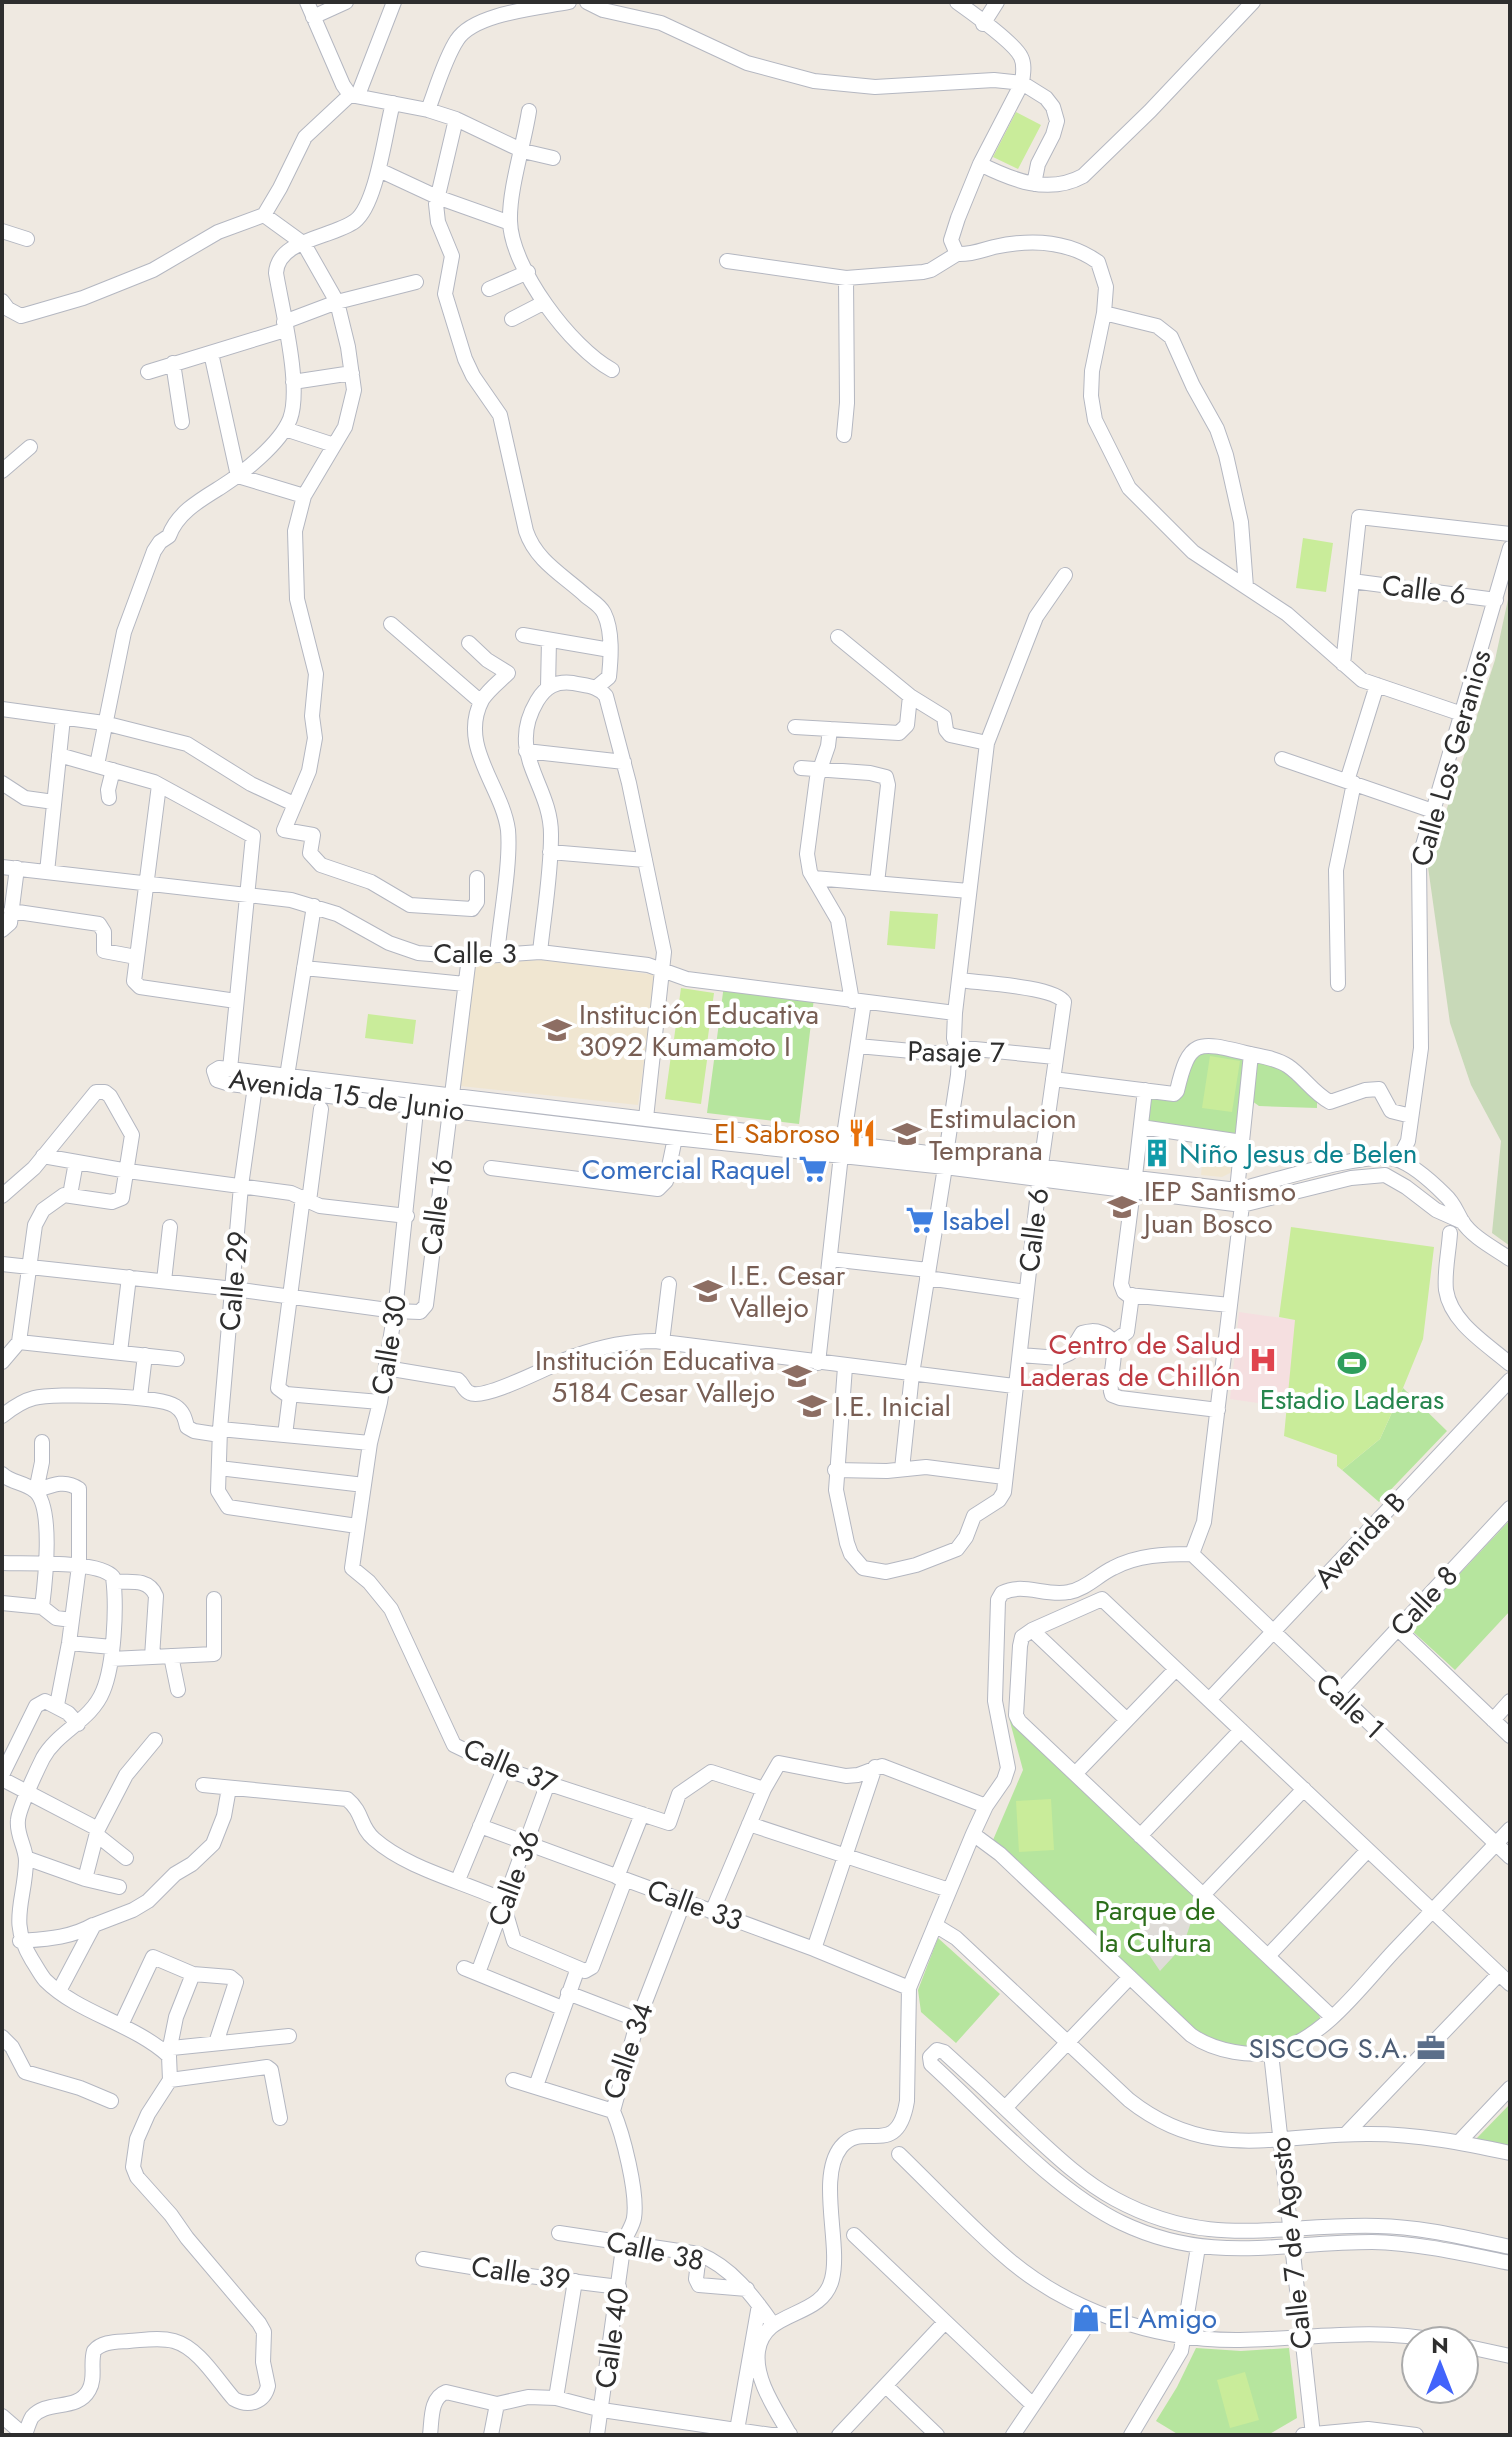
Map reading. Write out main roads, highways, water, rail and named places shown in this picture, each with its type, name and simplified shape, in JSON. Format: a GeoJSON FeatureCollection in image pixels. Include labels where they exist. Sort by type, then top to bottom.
{"type":"FeatureCollection","features":[{"type":"Feature","properties":{"kind":"place","name":"Institución Educativa 3092 Kumamoto I"},"geometry":{"type":"Point","coordinates":[557,1030]}},
{"type":"Feature","properties":{"kind":"place","name":"El Sabroso"},"geometry":{"type":"Point","coordinates":[862,1133]}},
{"type":"Feature","properties":{"kind":"place","name":"Estimulacion Temprana"},"geometry":{"type":"Point","coordinates":[907,1134]}},
{"type":"Feature","properties":{"kind":"place","name":"Niño Jesus de Belen"},"geometry":{"type":"Point","coordinates":[1157,1153]}},
{"type":"Feature","properties":{"kind":"place","name":"Comercial Raquel"},"geometry":{"type":"Point","coordinates":[813,1169]}},
{"type":"Feature","properties":{"kind":"place","name":"IEP Santismo Juan Bosco"},"geometry":{"type":"Point","coordinates":[1122,1207]}},
{"type":"Feature","properties":{"kind":"place","name":"Isabel"},"geometry":{"type":"Point","coordinates":[920,1220]}},
{"type":"Feature","properties":{"kind":"place","name":"I.E. Cesar Vallejo"},"geometry":{"type":"Point","coordinates":[708,1291]}},
{"type":"Feature","properties":{"kind":"place","name":"Centro de Salud Laderas de Chillón"},"geometry":{"type":"Point","coordinates":[1263,1360]}},
{"type":"Feature","properties":{"kind":"place","name":"Estadio Laderas"},"geometry":{"type":"Point","coordinates":[1352,1363]}},
{"type":"Feature","properties":{"kind":"place","name":"Institución Educativa 5184 Cesar Vallejo"},"geometry":{"type":"Point","coordinates":[797,1376]}},
{"type":"Feature","properties":{"kind":"place","name":"I.E. Inicial"},"geometry":{"type":"Point","coordinates":[812,1406]}},
{"type":"Feature","properties":{"kind":"place","name":"SISCOG S.A."},"geometry":{"type":"Point","coordinates":[1431,2048]}},
{"type":"Feature","properties":{"kind":"place","name":"El Amigo"},"geometry":{"type":"Point","coordinates":[1086,2318]}},
{"type":"Feature","properties":{"kind":"park label","name":"Parque de la Cultura"},"geometry":{"type":"Point","coordinates":[1155,1926]}}]}
